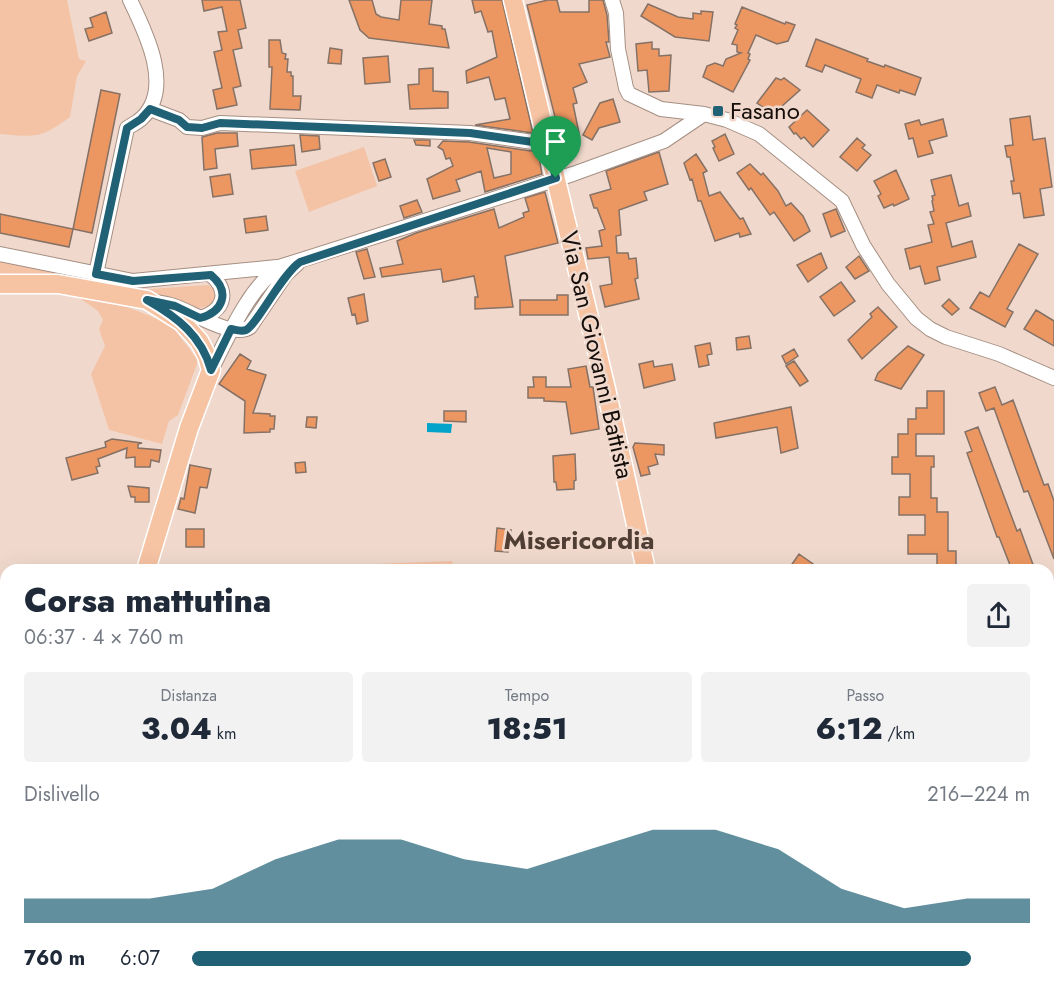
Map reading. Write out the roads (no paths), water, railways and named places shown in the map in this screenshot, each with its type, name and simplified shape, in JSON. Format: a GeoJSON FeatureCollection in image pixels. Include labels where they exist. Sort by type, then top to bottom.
{"type":"FeatureCollection","features":[{"type":"Feature","properties":{"kind":"main road","name":"Via San Giovanni Battista"},"geometry":{"type":"LineString","coordinates":[[513,0],[645,564]]}},
{"type":"Feature","properties":{"kind":"main road"},"geometry":{"type":"LineString","coordinates":[[0,284],[58,284],[147,300],[188,328],[203,349],[211,370],[189,428],[148,564]]}},
{"type":"Feature","properties":{"kind":"street"},"geometry":{"type":"LineString","coordinates":[[96,274],[127,128],[141,119],[150,109],[156,91],[155,62],[145,31],[130,0]]}},
{"type":"Feature","properties":{"kind":"street"},"geometry":{"type":"LineString","coordinates":[[612,0],[616,13],[618,49],[629,94],[661,109],[704,114],[727,120],[759,134],[842,201],[863,245],[888,284],[916,318],[930,329],[946,337],[999,354],[1054,378]]}},
{"type":"Feature","properties":{"kind":"street"},"geometry":{"type":"LineString","coordinates":[[150,109],[179,120],[187,127],[202,128],[220,123],[470,133],[547,144]]}},
{"type":"Feature","properties":{"kind":"street"},"geometry":{"type":"LineString","coordinates":[[0,254],[133,281],[279,267],[664,141],[704,114]]}},
{"type":"Feature","properties":{"kind":"street"},"geometry":{"type":"LineString","coordinates":[[147,300],[175,306],[200,318],[239,331],[250,327],[286,274],[300,262]]}},
{"type":"Feature","properties":{"kind":"street"},"geometry":{"type":"LineString","coordinates":[[211,370],[231,329],[261,284],[279,267]]}},
{"type":"Feature","properties":{"kind":"street"},"geometry":{"type":"LineString","coordinates":[[200,318],[209,316],[221,304],[222,288],[211,275]]}},
{"type":"Feature","properties":{"kind":"water"},"geometry":{"type":"Polygon","coordinates":[[[427,423],[452,424],[451,433],[427,432],[427,423]]]}},
{"type":"Feature","properties":{"kind":"place","name":"Fasano"},"geometry":{"type":"Point","coordinates":[718,111]}},
{"type":"Feature","properties":{"kind":"district","name":"Misericordia"},"geometry":{"type":"Point","coordinates":[579,540]}}]}
